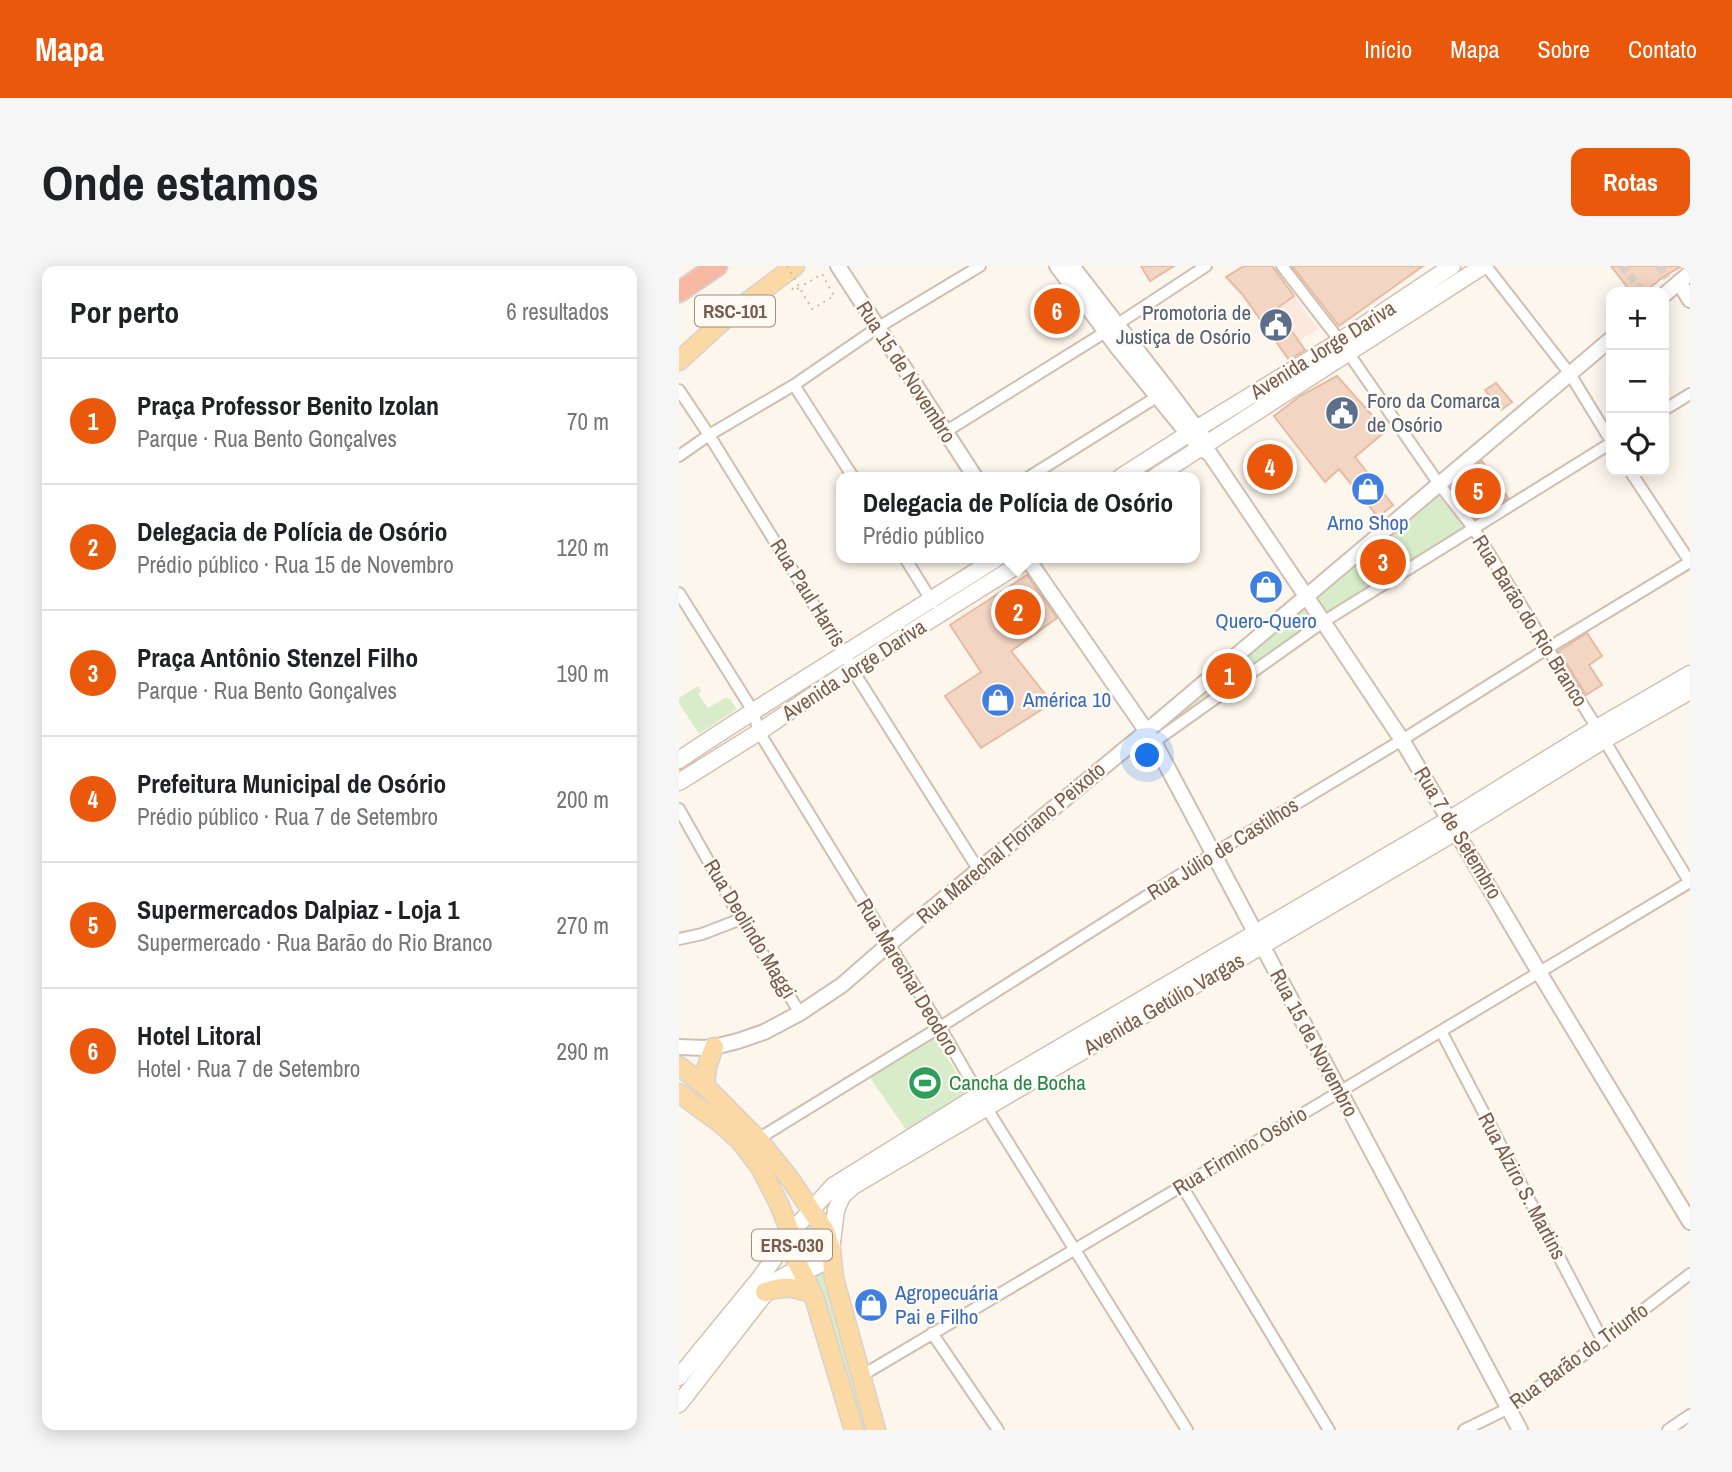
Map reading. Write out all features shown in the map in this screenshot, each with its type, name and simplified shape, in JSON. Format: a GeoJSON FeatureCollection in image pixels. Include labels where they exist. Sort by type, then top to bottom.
{"type":"FeatureCollection","features":[{"type":"Feature","properties":{"kind":"highway"},"geometry":{"type":"LineString","coordinates":[[679,292],[717,266]]}},
{"type":"Feature","properties":{"kind":"main road","name":"RSC-101"},"geometry":{"type":"LineString","coordinates":[[679,361],[726,318],[795,266]]}},
{"type":"Feature","properties":{"kind":"main road","name":"Avenida Jorge Dariva"},"geometry":{"type":"LineString","coordinates":[[1412,303],[1452,266]]}},
{"type":"Feature","properties":{"kind":"main road","name":"Avenida Jorge Dariva"},"geometry":{"type":"LineString","coordinates":[[1164,472],[1206,449],[1344,347],[1412,303],[1484,266]]}},
{"type":"Feature","properties":{"kind":"main road","name":"Avenida Jorge Dariva"},"geometry":{"type":"LineString","coordinates":[[1129,472],[1192,431],[1344,347]]}},
{"type":"Feature","properties":{"kind":"main road","name":"Avenida Jorge Dariva"},"geometry":{"type":"LineString","coordinates":[[936,607],[991,563]]}},
{"type":"Feature","properties":{"kind":"main road","name":"Avenida Jorge Dariva"},"geometry":{"type":"LineString","coordinates":[[679,782],[759,732],[849,662],[936,607],[1019,563]]}},
{"type":"Feature","properties":{"kind":"main road","name":"Avenida Jorge Dariva"},"geometry":{"type":"LineString","coordinates":[[679,760],[753,710],[849,662]]}},
{"type":"Feature","properties":{"kind":"main road","name":"Avenida Getúlio Vargas"},"geometry":{"type":"LineString","coordinates":[[679,1404],[684,1380],[791,1234],[833,1186],[889,1157],[1454,825],[1600,734],[1678,692],[1690,674]]}},
{"type":"Feature","properties":{"kind":"main road"},"geometry":{"type":"LineString","coordinates":[[699,746],[711,762]]}},
{"type":"Feature","properties":{"kind":"main road"},"geometry":{"type":"LineString","coordinates":[[705,1086],[710,1048]]}},
{"type":"Feature","properties":{"kind":"main road","name":"ERS-030"},"geometry":{"type":"LineString","coordinates":[[679,1066],[705,1086],[758,1139],[790,1179],[825,1231],[831,1250],[834,1278],[876,1430]]}},
{"type":"Feature","properties":{"kind":"main road","name":"ERS-030"},"geometry":{"type":"LineString","coordinates":[[679,1093],[740,1141],[760,1167],[779,1204],[791,1234],[794,1256],[813,1294],[855,1430]]}},
{"type":"Feature","properties":{"kind":"main road","name":"Avenida Getúlio Vargas"},"geometry":{"type":"LineString","coordinates":[[684,1380],[781,1277],[825,1261],[831,1250],[836,1210],[842,1196],[889,1157]]}},
{"type":"Feature","properties":{"kind":"main road"},"geometry":{"type":"LineString","coordinates":[[765,1292],[792,1287],[813,1294]]}},
{"type":"Feature","properties":{"kind":"street","name":"Rua 15 de Novembro"},"geometry":{"type":"LineString","coordinates":[[838,266],[972,472]]}},
{"type":"Feature","properties":{"kind":"street"},"geometry":{"type":"LineString","coordinates":[[679,456],[709,435],[794,385],[877,328],[980,266]]}},
{"type":"Feature","properties":{"kind":"street","name":"Rua 7 de Setembro"},"geometry":{"type":"LineString","coordinates":[[1057,266],[1111,327]]}},
{"type":"Feature","properties":{"kind":"street","name":"Rua 7 de Setembro"},"geometry":{"type":"LineString","coordinates":[[1072,266],[1111,327],[1117,347],[1163,393],[1206,449],[1402,740],[1690,1222]]}},
{"type":"Feature","properties":{"kind":"street"},"geometry":{"type":"LineString","coordinates":[[945,432],[1206,266]]}},
{"type":"Feature","properties":{"kind":"street","name":"Rua Barão do Rio Branco"},"geometry":{"type":"LineString","coordinates":[[1282,266],[1344,347],[1473,529],[1690,882]]}},
{"type":"Feature","properties":{"kind":"street"},"geometry":{"type":"LineString","coordinates":[[1484,266],[1570,374],[1606,434]]}},
{"type":"Feature","properties":{"kind":"street"},"geometry":{"type":"LineString","coordinates":[[1669,290],[1684,277],[1690,300]]}},
{"type":"Feature","properties":{"kind":"street","name":"Rua Marechal Floriano Peixoto"},"geometry":{"type":"LineString","coordinates":[[710,1048],[764,1032],[800,1013],[842,985],[978,869],[1151,737],[1306,596],[1606,343]]}},
{"type":"Feature","properties":{"kind":"street"},"geometry":{"type":"LineString","coordinates":[[794,385],[850,472]]}},
{"type":"Feature","properties":{"kind":"street","name":"Rua Paul Harris"},"geometry":{"type":"LineString","coordinates":[[679,390],[978,869]]}},
{"type":"Feature","properties":{"kind":"street"},"geometry":{"type":"LineString","coordinates":[[1037,472],[1163,393]]}},
{"type":"Feature","properties":{"kind":"street"},"geometry":{"type":"LineString","coordinates":[[1669,407],[1690,394]]}},
{"type":"Feature","properties":{"kind":"street"},"geometry":{"type":"LineString","coordinates":[[1151,737],[1323,622],[1606,445]]}},
{"type":"Feature","properties":{"kind":"street"},"geometry":{"type":"LineString","coordinates":[[1633,476],[1690,562]]}},
{"type":"Feature","properties":{"kind":"street","name":"Rua Júlio de Castilhos"},"geometry":{"type":"LineString","coordinates":[[758,1139],[1213,854],[1690,562]]}},
{"type":"Feature","properties":{"kind":"street"},"geometry":{"type":"LineString","coordinates":[[908,563],[936,607]]}},
{"type":"Feature","properties":{"kind":"street","name":"Rua 15 de Novembro"},"geometry":{"type":"LineString","coordinates":[[1031,563],[1151,737],[1520,1430]]}},
{"type":"Feature","properties":{"kind":"street","name":"Rua Marechal Deodoro"},"geometry":{"type":"LineString","coordinates":[[679,593],[753,710],[759,732],[940,1027],[982,1101],[1187,1430]]}},
{"type":"Feature","properties":{"kind":"street","name":"Rua Deolindo Maggi"},"geometry":{"type":"LineString","coordinates":[[679,809],[740,919],[800,1013]]}},
{"type":"Feature","properties":{"kind":"street","name":"Rua Firmino Osório"},"geometry":{"type":"LineString","coordinates":[[861,1376],[1690,882]]}},
{"type":"Feature","properties":{"kind":"street"},"geometry":{"type":"LineString","coordinates":[[679,939],[702,934],[740,919]]}},
{"type":"Feature","properties":{"kind":"street","name":"Rua Alziro S. Martins"},"geometry":{"type":"LineString","coordinates":[[1441,1031],[1603,1341]]}},
{"type":"Feature","properties":{"kind":"street"},"geometry":{"type":"LineString","coordinates":[[679,1047],[710,1048]]}},
{"type":"Feature","properties":{"kind":"street"},"geometry":{"type":"LineString","coordinates":[[679,1060],[710,1048]]}},
{"type":"Feature","properties":{"kind":"street"},"geometry":{"type":"LineString","coordinates":[[1182,1186],[1329,1430]]}},
{"type":"Feature","properties":{"kind":"street","name":"Rua Barão do Triunfo"},"geometry":{"type":"LineString","coordinates":[[1464,1430],[1509,1408],[1690,1274]]}},
{"type":"Feature","properties":{"kind":"street"},"geometry":{"type":"LineString","coordinates":[[932,1334],[998,1430]]}},
{"type":"Feature","properties":{"kind":"street"},"geometry":{"type":"LineString","coordinates":[[1668,1430],[1690,1415]]}},
{"type":"Feature","properties":{"kind":"path"},"geometry":{"type":"LineString","coordinates":[[787,266],[812,309],[834,296],[822,274],[803,286]]}},
{"type":"Feature","properties":{"kind":"shaded area"},"geometry":{"type":"Polygon","coordinates":[[[1294,296],[1318,329],[1299,341],[1276,309],[1294,296]]]}},
{"type":"Feature","properties":{"kind":"green space"},"geometry":{"type":"Polygon","coordinates":[[[1438,490],[1467,528],[1326,616],[1313,596],[1438,490]]]}},
{"type":"Feature","properties":{"kind":"green space"},"geometry":{"type":"Polygon","coordinates":[[[1305,600],[1319,622],[1157,737],[1153,730],[1305,600]]]}},
{"type":"Feature","properties":{"kind":"green space"},"geometry":{"type":"Polygon","coordinates":[[[698,686],[701,691],[698,694],[708,708],[725,698],[730,699],[737,709],[699,734],[679,703],[679,698],[698,686]]]}},
{"type":"Feature","properties":{"kind":"green space"},"geometry":{"type":"Polygon","coordinates":[[[933,1035],[970,1094],[909,1134],[868,1075],[933,1035]]]}},
{"type":"Feature","properties":{"kind":"green space"},"geometry":{"type":"Polygon","coordinates":[[[804,1225],[816,1233],[820,1243],[818,1258],[811,1261],[802,1258],[796,1232],[804,1225]]]}},
{"type":"Feature","properties":{"kind":"green space"},"geometry":{"type":"Polygon","coordinates":[[[824,1272],[868,1430],[861,1430],[812,1276],[824,1272]]]}},
{"type":"Feature","properties":{"kind":"building"},"geometry":{"type":"Polygon","coordinates":[[[1141,266],[1174,266],[1150,281],[1141,266]]]}},
{"type":"Feature","properties":{"kind":"building","name":"Promotoria de Justiça de Osório"},"geometry":{"type":"Polygon","coordinates":[[[1244,266],[1272,266],[1294,296],[1276,309],[1305,350],[1289,360],[1242,294],[1226,277],[1244,266]]]}},
{"type":"Feature","properties":{"kind":"building"},"geometry":{"type":"Polygon","coordinates":[[[1292,266],[1423,266],[1339,326],[1292,266]]]}},
{"type":"Feature","properties":{"kind":"building"},"geometry":{"type":"Polygon","coordinates":[[[1611,266],[1682,266],[1651,287],[1627,287],[1611,266]]]}},
{"type":"Feature","properties":{"kind":"building"},"geometry":{"type":"Polygon","coordinates":[[[1054,289],[1077,319],[1060,332],[1037,302],[1054,289]]]}},
{"type":"Feature","properties":{"kind":"building"},"geometry":{"type":"Polygon","coordinates":[[[1337,376],[1386,431],[1355,457],[1393,505],[1378,517],[1339,469],[1325,482],[1274,416],[1300,396],[1337,376]]]}},
{"type":"Feature","properties":{"kind":"building"},"geometry":{"type":"Polygon","coordinates":[[[1496,383],[1512,402],[1501,410],[1485,390],[1496,383]]]}},
{"type":"Feature","properties":{"kind":"building"},"geometry":{"type":"Polygon","coordinates":[[[1482,461],[1508,498],[1475,518],[1451,487],[1482,461]]]}},
{"type":"Feature","properties":{"kind":"building"},"geometry":{"type":"Polygon","coordinates":[[[1027,575],[1057,618],[1011,651],[1052,703],[981,748],[945,696],[981,672],[950,625],[1027,575]]]}},
{"type":"Feature","properties":{"kind":"building"},"geometry":{"type":"Polygon","coordinates":[[[1587,633],[1602,656],[1589,665],[1602,685],[1586,695],[1559,651],[1587,633]]]}},
{"type":"Feature","properties":{"kind":"tunnel"},"geometry":{"type":"LineString","coordinates":[[1622,266],[1639,287]]}},
{"type":"Feature","properties":{"kind":"tunnel"},"geometry":{"type":"LineString","coordinates":[[1659,266],[1667,278]]}},
{"type":"Feature","properties":{"kind":"place","name":"Hotel Litoral"},"geometry":{"type":"Point","coordinates":[1057,311]}},
{"type":"Feature","properties":{"kind":"place","name":"Promotoria de Justiça de Osório"},"geometry":{"type":"Point","coordinates":[1276,325]}},
{"type":"Feature","properties":{"kind":"place","name":"Foro da Comarca de Osório"},"geometry":{"type":"Point","coordinates":[1342,413]}},
{"type":"Feature","properties":{"kind":"place","name":"Prefeitura Municipal de Osório"},"geometry":{"type":"Point","coordinates":[1270,467]}},
{"type":"Feature","properties":{"kind":"place","name":"Arno Shop"},"geometry":{"type":"Point","coordinates":[1368,489]}},
{"type":"Feature","properties":{"kind":"place","name":"Supermercados Dalpiaz - Loja 1"},"geometry":{"type":"Point","coordinates":[1478,491]}},
{"type":"Feature","properties":{"kind":"place","name":"Praça Antônio Stenzel Filho"},"geometry":{"type":"Point","coordinates":[1383,562]}},
{"type":"Feature","properties":{"kind":"place","name":"Quero-Quero"},"geometry":{"type":"Point","coordinates":[1266,587]}},
{"type":"Feature","properties":{"kind":"place","name":"Delegacia de Polícia de Osório"},"geometry":{"type":"Point","coordinates":[1018,612]}},
{"type":"Feature","properties":{"kind":"place","name":"Praça Professor Benito Izolan"},"geometry":{"type":"Point","coordinates":[1229,676]}},
{"type":"Feature","properties":{"kind":"place","name":"América 10"},"geometry":{"type":"Point","coordinates":[998,700]}},
{"type":"Feature","properties":{"kind":"place","name":"Cancha de Bocha"},"geometry":{"type":"Point","coordinates":[925,1083]}},
{"type":"Feature","properties":{"kind":"place","name":"Agropecuária Pai e Filho"},"geometry":{"type":"Point","coordinates":[871,1305]}}]}
